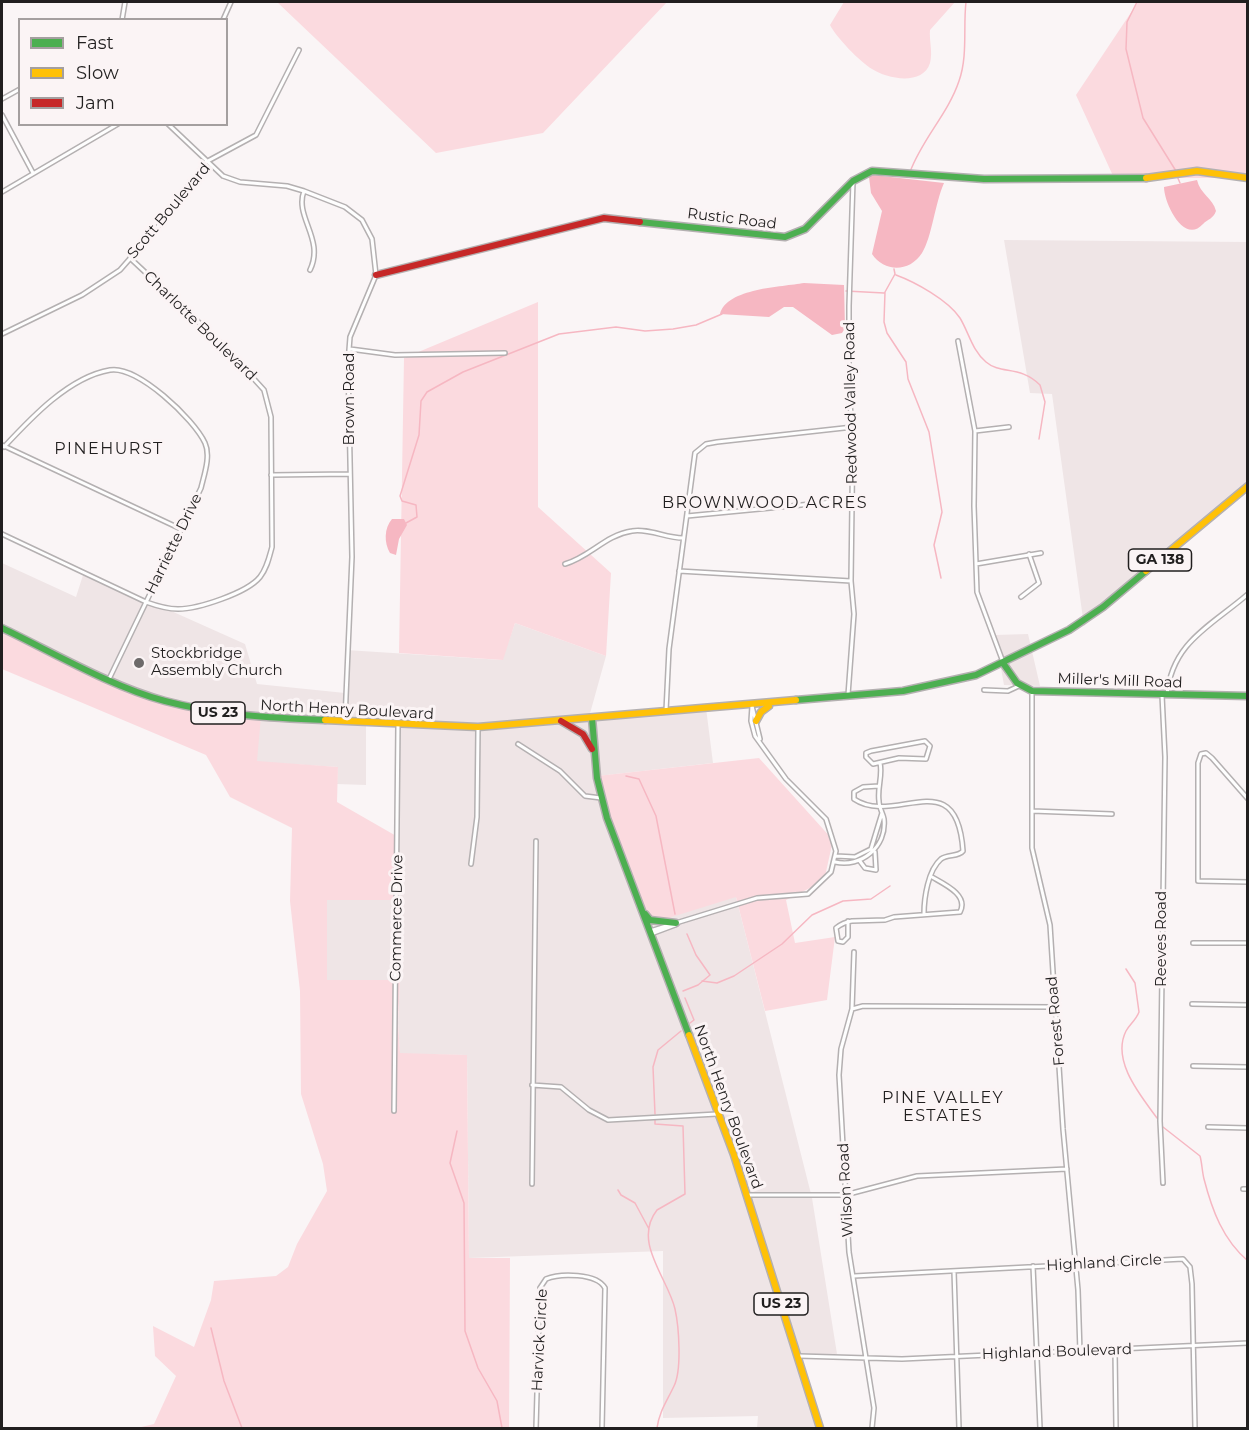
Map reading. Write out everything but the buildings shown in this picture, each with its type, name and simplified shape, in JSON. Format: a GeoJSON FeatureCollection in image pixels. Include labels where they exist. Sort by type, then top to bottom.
{"type":"FeatureCollection","features":[{"type":"Feature","properties":{"kind":"main road","name":"Rustic Road"},"geometry":{"type":"LineString","coordinates":[[376,275],[604,218],[785,237],[805,229],[853,181],[872,171],[960,178],[1057,179],[1144,178],[1197,171],[1248,178]]}},
{"type":"Feature","properties":{"kind":"main road","name":"GA 138"},"geometry":{"type":"LineString","coordinates":[[592,718],[848,697],[949,682],[1003,663],[1057,637],[1103,607],[1248,486]]}},
{"type":"Feature","properties":{"kind":"main road","name":"North Henry Boulevard"},"geometry":{"type":"LineString","coordinates":[[2,628],[109,679],[164,701],[222,713],[398,725],[478,727],[592,718],[594,755],[602,798],[748,1195],[820,1428]]}},
{"type":"Feature","properties":{"kind":"main road","name":"Miller's Mill Road"},"geometry":{"type":"LineString","coordinates":[[1003,663],[1021,685],[1032,691],[1248,696]]}},
{"type":"Feature","properties":{"kind":"main road"},"geometry":{"type":"LineString","coordinates":[[756,721],[761,712],[773,704]]}},
{"type":"Feature","properties":{"kind":"main road","name":"US 23"},"geometry":{"type":"LineString","coordinates":[[561,721],[583,734],[594,755]]}},
{"type":"Feature","properties":{"kind":"main road"},"geometry":{"type":"LineString","coordinates":[[642,910],[650,920],[676,923]]}},
{"type":"Feature","properties":{"kind":"street"},"geometry":{"type":"LineString","coordinates":[[122,18],[125,2]]}},
{"type":"Feature","properties":{"kind":"street"},"geometry":{"type":"LineString","coordinates":[[224,18],[231,2]]}},
{"type":"Feature","properties":{"kind":"street","name":"Scott Boulevard"},"geometry":{"type":"LineString","coordinates":[[2,334],[82,295],[107,279],[130,258],[206,162],[256,135],[299,50]]}},
{"type":"Feature","properties":{"kind":"street"},"geometry":{"type":"LineString","coordinates":[[2,99],[18,90]]}},
{"type":"Feature","properties":{"kind":"street"},"geometry":{"type":"LineString","coordinates":[[2,115],[33,173]]}},
{"type":"Feature","properties":{"kind":"street"},"geometry":{"type":"LineString","coordinates":[[2,192],[115,126]]}},
{"type":"Feature","properties":{"kind":"street","name":"Brown Road"},"geometry":{"type":"LineString","coordinates":[[170,126],[223,176],[233,180],[287,186],[338,203],[354,211],[362,220],[372,239],[376,275],[350,337],[352,557],[345,722]]}},
{"type":"Feature","properties":{"kind":"street","name":"Redwood Valley Road"},"geometry":{"type":"LineString","coordinates":[[848,697],[854,614],[851,581],[853,427],[849,399],[853,181]]}},
{"type":"Feature","properties":{"kind":"street"},"geometry":{"type":"LineString","coordinates":[[304,190],[304,208],[316,252],[310,270]]}},
{"type":"Feature","properties":{"kind":"street","name":"Charlotte Boulevard"},"geometry":{"type":"LineString","coordinates":[[2,534],[146,602],[181,609],[241,591],[258,579],[267,566],[272,547],[271,417],[264,390],[223,345],[130,258]]}},
{"type":"Feature","properties":{"kind":"street"},"geometry":{"type":"LineString","coordinates":[[958,341],[975,431],[976,564],[981,606],[1003,663]]}},
{"type":"Feature","properties":{"kind":"street"},"geometry":{"type":"LineString","coordinates":[[350,349],[395,355],[505,353]]}},
{"type":"Feature","properties":{"kind":"street","name":"Harriette Drive"},"geometry":{"type":"LineString","coordinates":[[3,446],[46,405],[69,389],[113,369],[126,371],[140,378],[168,400],[206,444],[207,462],[201,488],[109,679]]}},
{"type":"Feature","properties":{"kind":"street"},"geometry":{"type":"LineString","coordinates":[[666,711],[669,649],[693,460],[702,447],[717,442],[853,427]]}},
{"type":"Feature","properties":{"kind":"street"},"geometry":{"type":"LineString","coordinates":[[975,431],[1009,427]]}},
{"type":"Feature","properties":{"kind":"street"},"geometry":{"type":"LineString","coordinates":[[3,446],[181,529]]}},
{"type":"Feature","properties":{"kind":"street"},"geometry":{"type":"LineString","coordinates":[[271,475],[350,474]]}},
{"type":"Feature","properties":{"kind":"street"},"geometry":{"type":"LineString","coordinates":[[687,516],[853,500]]}},
{"type":"Feature","properties":{"kind":"street"},"geometry":{"type":"LineString","coordinates":[[565,564],[585,557],[604,541],[631,531],[683,538]]}},
{"type":"Feature","properties":{"kind":"street"},"geometry":{"type":"LineString","coordinates":[[976,564],[1041,553]]}},
{"type":"Feature","properties":{"kind":"street"},"geometry":{"type":"LineString","coordinates":[[1021,597],[1039,583],[1029,554]]}},
{"type":"Feature","properties":{"kind":"street"},"geometry":{"type":"LineString","coordinates":[[679,571],[851,581]]}},
{"type":"Feature","properties":{"kind":"street","name":"Reeves Road"},"geometry":{"type":"LineString","coordinates":[[1164,1183],[1160,1121],[1165,695],[1169,674],[1178,655],[1248,594]]}},
{"type":"Feature","properties":{"kind":"street"},"geometry":{"type":"LineString","coordinates":[[984,690],[1012,690],[1021,685]]}},
{"type":"Feature","properties":{"kind":"street","name":"Forest Road"},"geometry":{"type":"LineString","coordinates":[[1032,691],[1032,848],[1050,925],[1066,1169],[1076,1264],[1080,1352]]}},
{"type":"Feature","properties":{"kind":"street"},"geometry":{"type":"LineString","coordinates":[[752,706],[760,741]]}},
{"type":"Feature","properties":{"kind":"street"},"geometry":{"type":"LineString","coordinates":[[651,933],[757,898],[808,894],[831,872],[836,856],[834,837],[826,819],[786,780],[752,729],[752,706]]}},
{"type":"Feature","properties":{"kind":"street","name":"Commerce Drive"},"geometry":{"type":"LineString","coordinates":[[394,1111],[398,725]]}},
{"type":"Feature","properties":{"kind":"street"},"geometry":{"type":"LineString","coordinates":[[471,864],[477,817],[478,727]]}},
{"type":"Feature","properties":{"kind":"street"},"geometry":{"type":"LineString","coordinates":[[925,741],[930,746],[926,759],[899,758],[880,763],[870,763],[866,753],[925,741]]}},
{"type":"Feature","properties":{"kind":"street"},"geometry":{"type":"LineString","coordinates":[[518,744],[560,771],[585,796],[602,798]]}},
{"type":"Feature","properties":{"kind":"street"},"geometry":{"type":"LineString","coordinates":[[1248,799],[1212,758],[1206,753],[1201,754],[1198,763],[1198,881],[1248,882]]}},
{"type":"Feature","properties":{"kind":"street"},"geometry":{"type":"LineString","coordinates":[[859,860],[865,868],[876,870],[875,852],[884,823],[879,804],[880,763]]}},
{"type":"Feature","properties":{"kind":"street"},"geometry":{"type":"LineString","coordinates":[[879,786],[863,787],[853,796],[858,802],[879,804],[932,802],[945,805],[952,811],[958,824],[963,851],[940,860],[925,894],[924,914]]}},
{"type":"Feature","properties":{"kind":"street"},"geometry":{"type":"LineString","coordinates":[[1032,811],[1112,814]]}},
{"type":"Feature","properties":{"kind":"street"},"geometry":{"type":"LineString","coordinates":[[836,856],[855,857],[871,849],[882,813]]}},
{"type":"Feature","properties":{"kind":"street"},"geometry":{"type":"LineString","coordinates":[[532,1184],[536,841]]}},
{"type":"Feature","properties":{"kind":"street"},"geometry":{"type":"LineString","coordinates":[[835,862],[846,863],[859,860],[875,852]]}},
{"type":"Feature","properties":{"kind":"street"},"geometry":{"type":"LineString","coordinates":[[848,921],[848,937],[843,942],[838,941],[836,928],[848,921],[885,920],[924,914],[960,912],[963,909],[957,893],[932,877]]}},
{"type":"Feature","properties":{"kind":"street"},"geometry":{"type":"LineString","coordinates":[[1193,943],[1248,943]]}},
{"type":"Feature","properties":{"kind":"street","name":"Wilson Road"},"geometry":{"type":"LineString","coordinates":[[854,952],[852,1009],[843,1038],[839,1066],[849,1252],[874,1408],[872,1428]]}},
{"type":"Feature","properties":{"kind":"street"},"geometry":{"type":"LineString","coordinates":[[1192,1004],[1248,1005]]}},
{"type":"Feature","properties":{"kind":"street"},"geometry":{"type":"LineString","coordinates":[[852,1009],[863,1006],[1054,1007]]}},
{"type":"Feature","properties":{"kind":"street"},"geometry":{"type":"LineString","coordinates":[[1192,1066],[1248,1067]]}},
{"type":"Feature","properties":{"kind":"street"},"geometry":{"type":"LineString","coordinates":[[532,1085],[561,1087],[589,1110],[608,1120],[719,1114]]}},
{"type":"Feature","properties":{"kind":"street"},"geometry":{"type":"LineString","coordinates":[[1208,1127],[1248,1128]]}},
{"type":"Feature","properties":{"kind":"street"},"geometry":{"type":"LineString","coordinates":[[748,1195],[845,1195],[917,1176],[1066,1169]]}},
{"type":"Feature","properties":{"kind":"street","name":"Highland Circle"},"geometry":{"type":"LineString","coordinates":[[854,1276],[1177,1259],[1187,1262],[1190,1267],[1192,1284],[1195,1428]]}},
{"type":"Feature","properties":{"kind":"street"},"geometry":{"type":"LineString","coordinates":[[1033,1266],[1040,1428]]}},
{"type":"Feature","properties":{"kind":"street"},"geometry":{"type":"LineString","coordinates":[[954,1271],[959,1428]]}},
{"type":"Feature","properties":{"kind":"street","name":"Harvick Circle"},"geometry":{"type":"LineString","coordinates":[[536,1428],[540,1288],[546,1279],[555,1276],[594,1278],[600,1281],[604,1288],[602,1428]]}},
{"type":"Feature","properties":{"kind":"street","name":"Highland Boulevard"},"geometry":{"type":"LineString","coordinates":[[797,1356],[867,1359],[1036,1354],[1248,1343]]}},
{"type":"Feature","properties":{"kind":"street"},"geometry":{"type":"LineString","coordinates":[[1115,1350],[1116,1428]]}},
{"type":"Feature","properties":{"kind":"shaded area"},"geometry":{"type":"Polygon","coordinates":[[[277,2],[667,2],[543,133],[436,153],[277,2]]]}},
{"type":"Feature","properties":{"kind":"shaded area"},"geometry":{"type":"Polygon","coordinates":[[[844,2],[955,2],[930,30],[931,59],[926,70],[913,78],[895,78],[867,66],[837,36],[830,25],[844,2]]]}},
{"type":"Feature","properties":{"kind":"shaded area"},"geometry":{"type":"Polygon","coordinates":[[[1138,2],[1247,2],[1247,178],[1114,178],[1076,95],[1138,2]]]}},
{"type":"Feature","properties":{"kind":"shaded area"},"geometry":{"type":"Polygon","coordinates":[[[873,175],[944,183],[922,253],[917,260],[904,267],[890,267],[877,260],[872,254],[882,211],[871,193],[869,177],[873,175]]]}},
{"type":"Feature","properties":{"kind":"shaded area"},"geometry":{"type":"Polygon","coordinates":[[[1197,180],[1216,211],[1196,229],[1189,229],[1182,226],[1171,211],[1164,187],[1197,180]]]}},
{"type":"Feature","properties":{"kind":"shaded area"},"geometry":{"type":"Polygon","coordinates":[[[1004,240],[1247,242],[1247,485],[1084,626],[1052,394],[1030,393],[1004,240]]]}},
{"type":"Feature","properties":{"kind":"shaded area"},"geometry":{"type":"Polygon","coordinates":[[[804,283],[844,285],[845,328],[842,333],[832,335],[793,307],[784,307],[769,317],[720,314],[725,305],[744,294],[804,283]]]}},
{"type":"Feature","properties":{"kind":"shaded area"},"geometry":{"type":"Polygon","coordinates":[[[538,302],[538,507],[611,573],[606,656],[515,623],[503,660],[399,653],[404,358],[538,302]]]}},
{"type":"Feature","properties":{"kind":"shaded area"},"geometry":{"type":"Polygon","coordinates":[[[392,519],[404,519],[407,525],[399,539],[396,555],[390,553],[386,540],[387,527],[392,519]]]}},
{"type":"Feature","properties":{"kind":"shaded area"},"geometry":{"type":"Polygon","coordinates":[[[2,563],[76,597],[84,572],[245,644],[257,684],[345,693],[346,650],[502,660],[515,623],[606,656],[589,717],[706,708],[713,763],[598,776],[736,897],[812,1198],[837,1354],[797,1360],[819,1428],[757,1428],[758,1416],[663,1418],[663,1251],[469,1258],[467,1055],[400,1054],[398,1023],[400,980],[327,980],[327,900],[396,899],[400,771],[398,726],[366,725],[366,785],[337,784],[338,767],[257,762],[221,715],[114,684],[2,630],[2,563]]]}},
{"type":"Feature","properties":{"kind":"shaded area"},"geometry":{"type":"Polygon","coordinates":[[[2,630],[114,684],[187,708],[261,716],[257,761],[338,767],[337,802],[398,837],[396,900],[327,900],[327,980],[400,980],[398,1023],[400,1053],[467,1055],[469,1258],[510,1258],[509,1428],[137,1428],[154,1424],[176,1376],[155,1356],[153,1326],[194,1347],[211,1300],[214,1281],[276,1276],[288,1267],[297,1244],[327,1191],[323,1164],[301,1094],[300,991],[290,901],[292,828],[230,797],[206,755],[2,669],[2,630]]]}},
{"type":"Feature","properties":{"kind":"shaded area"},"geometry":{"type":"Polygon","coordinates":[[[1028,634],[1040,686],[1004,685],[995,635],[1028,634]]]}},
{"type":"Feature","properties":{"kind":"shaded area"},"geometry":{"type":"Polygon","coordinates":[[[759,758],[833,840],[824,881],[786,900],[795,943],[835,937],[827,1000],[765,1011],[736,897],[646,925],[613,834],[597,776],[759,758]]]}},
{"type":"Feature","properties":{"kind":"waterway"},"geometry":{"type":"LineString","coordinates":[[910,172],[959,81],[964,52],[966,2]]}},
{"type":"Feature","properties":{"kind":"waterway"},"geometry":{"type":"LineString","coordinates":[[1137,2],[1127,22],[1126,49],[1143,118],[1176,171]]}},
{"type":"Feature","properties":{"kind":"waterway"},"geometry":{"type":"LineString","coordinates":[[1177,176],[1180,183]]}},
{"type":"Feature","properties":{"kind":"waterway"},"geometry":{"type":"LineString","coordinates":[[894,269],[895,274],[885,292],[884,322],[887,333],[906,362],[908,379],[929,432],[942,512],[934,545],[941,578]]}},
{"type":"Feature","properties":{"kind":"waterway"},"geometry":{"type":"LineString","coordinates":[[896,275],[931,292],[955,311],[977,352],[986,362],[998,368],[1018,372],[1040,385],[1045,402],[1039,439]]}},
{"type":"Feature","properties":{"kind":"waterway"},"geometry":{"type":"LineString","coordinates":[[846,291],[884,293]]}},
{"type":"Feature","properties":{"kind":"waterway"},"geometry":{"type":"LineString","coordinates":[[406,523],[417,517],[416,505],[402,501],[400,496],[419,435],[421,401],[427,392],[463,372],[559,334],[616,327],[645,331],[673,329],[696,325],[722,314]]}},
{"type":"Feature","properties":{"kind":"waterway"},"geometry":{"type":"LineString","coordinates":[[626,776],[639,779],[656,816],[675,914]]}},
{"type":"Feature","properties":{"kind":"waterway"},"geometry":{"type":"LineString","coordinates":[[702,981],[717,983],[734,976],[782,944],[812,915],[843,901],[871,899],[890,886]]}},
{"type":"Feature","properties":{"kind":"waterway"},"geometry":{"type":"LineString","coordinates":[[683,991],[698,985],[710,975],[696,955],[687,934]]}},
{"type":"Feature","properties":{"kind":"waterway"},"geometry":{"type":"LineString","coordinates":[[1126,969],[1135,983],[1139,1012],[1126,1031],[1122,1042],[1122,1054],[1136,1089],[1157,1118]]}},
{"type":"Feature","properties":{"kind":"waterway"},"geometry":{"type":"LineString","coordinates":[[685,998],[694,1020],[690,1023]]}},
{"type":"Feature","properties":{"kind":"waterway"},"geometry":{"type":"LineString","coordinates":[[655,1114],[653,1067],[658,1050],[681,1031]]}},
{"type":"Feature","properties":{"kind":"waterway"},"geometry":{"type":"LineString","coordinates":[[655,1120],[655,1124],[683,1126],[685,1194],[657,1210],[650,1222],[648,1235],[654,1260],[675,1309],[679,1337],[677,1379],[661,1412],[657,1428]]}},
{"type":"Feature","properties":{"kind":"waterway"},"geometry":{"type":"LineString","coordinates":[[1163,1127],[1200,1156],[1207,1191],[1220,1224],[1232,1244],[1248,1261]]}},
{"type":"Feature","properties":{"kind":"waterway"},"geometry":{"type":"LineString","coordinates":[[457,1131],[450,1163],[464,1203],[465,1331],[478,1368],[497,1401],[502,1428]]}},
{"type":"Feature","properties":{"kind":"waterway"},"geometry":{"type":"LineString","coordinates":[[618,1190],[621,1195],[635,1203],[649,1229]]}},
{"type":"Feature","properties":{"kind":"waterway"},"geometry":{"type":"LineString","coordinates":[[211,1328],[224,1381],[242,1428]]}},
{"type":"Feature","properties":{"kind":"traffic: fast"},"geometry":{"type":"LineString","coordinates":[[640,222],[785,237],[805,229],[853,181],[872,171],[984,179],[1146,178]]}},
{"type":"Feature","properties":{"kind":"traffic: fast"},"geometry":{"type":"LineString","coordinates":[[796,700],[903,691],[976,675],[1069,630],[1103,607],[1146,571]]}},
{"type":"Feature","properties":{"kind":"traffic: fast"},"geometry":{"type":"LineString","coordinates":[[2,628],[103,678],[165,701],[224,713],[325,720]]}},
{"type":"Feature","properties":{"kind":"traffic: fast"},"geometry":{"type":"LineString","coordinates":[[1003,663],[1017,683],[1032,691],[1248,696]]}},
{"type":"Feature","properties":{"kind":"traffic: fast"},"geometry":{"type":"LineString","coordinates":[[592,718],[597,778],[607,818],[689,1035]]}},
{"type":"Feature","properties":{"kind":"traffic: fast"},"geometry":{"type":"LineString","coordinates":[[645,914],[650,920],[676,923]]}},
{"type":"Feature","properties":{"kind":"traffic: slow"},"geometry":{"type":"LineString","coordinates":[[1146,178],[1197,171],[1248,178]]}},
{"type":"Feature","properties":{"kind":"traffic: slow"},"geometry":{"type":"LineString","coordinates":[[1146,571],[1248,486]]}},
{"type":"Feature","properties":{"kind":"traffic: slow"},"geometry":{"type":"LineString","coordinates":[[325,720],[478,727],[796,700]]}},
{"type":"Feature","properties":{"kind":"traffic: slow"},"geometry":{"type":"LineString","coordinates":[[756,721],[761,712],[769,706]]}},
{"type":"Feature","properties":{"kind":"traffic: slow"},"geometry":{"type":"LineString","coordinates":[[689,1035],[734,1155],[820,1428]]}},
{"type":"Feature","properties":{"kind":"traffic: jam"},"geometry":{"type":"LineString","coordinates":[[376,275],[604,218],[640,222]]}},
{"type":"Feature","properties":{"kind":"traffic: jam"},"geometry":{"type":"LineString","coordinates":[[561,721],[583,734],[592,749]]}},
{"type":"Feature","properties":{"kind":"place","name":"Stockbridge Assembly Church"},"geometry":{"type":"Point","coordinates":[139,663]}},
{"type":"Feature","properties":{"kind":"district","name":"PINEHURST"},"geometry":{"type":"Point","coordinates":[109,449]}},
{"type":"Feature","properties":{"kind":"district","name":"BROWNWOOD ACRES"},"geometry":{"type":"Point","coordinates":[765,503]}},
{"type":"Feature","properties":{"kind":"district","name":"PINE VALLEY ESTATES"},"geometry":{"type":"Point","coordinates":[943,1107]}}]}
